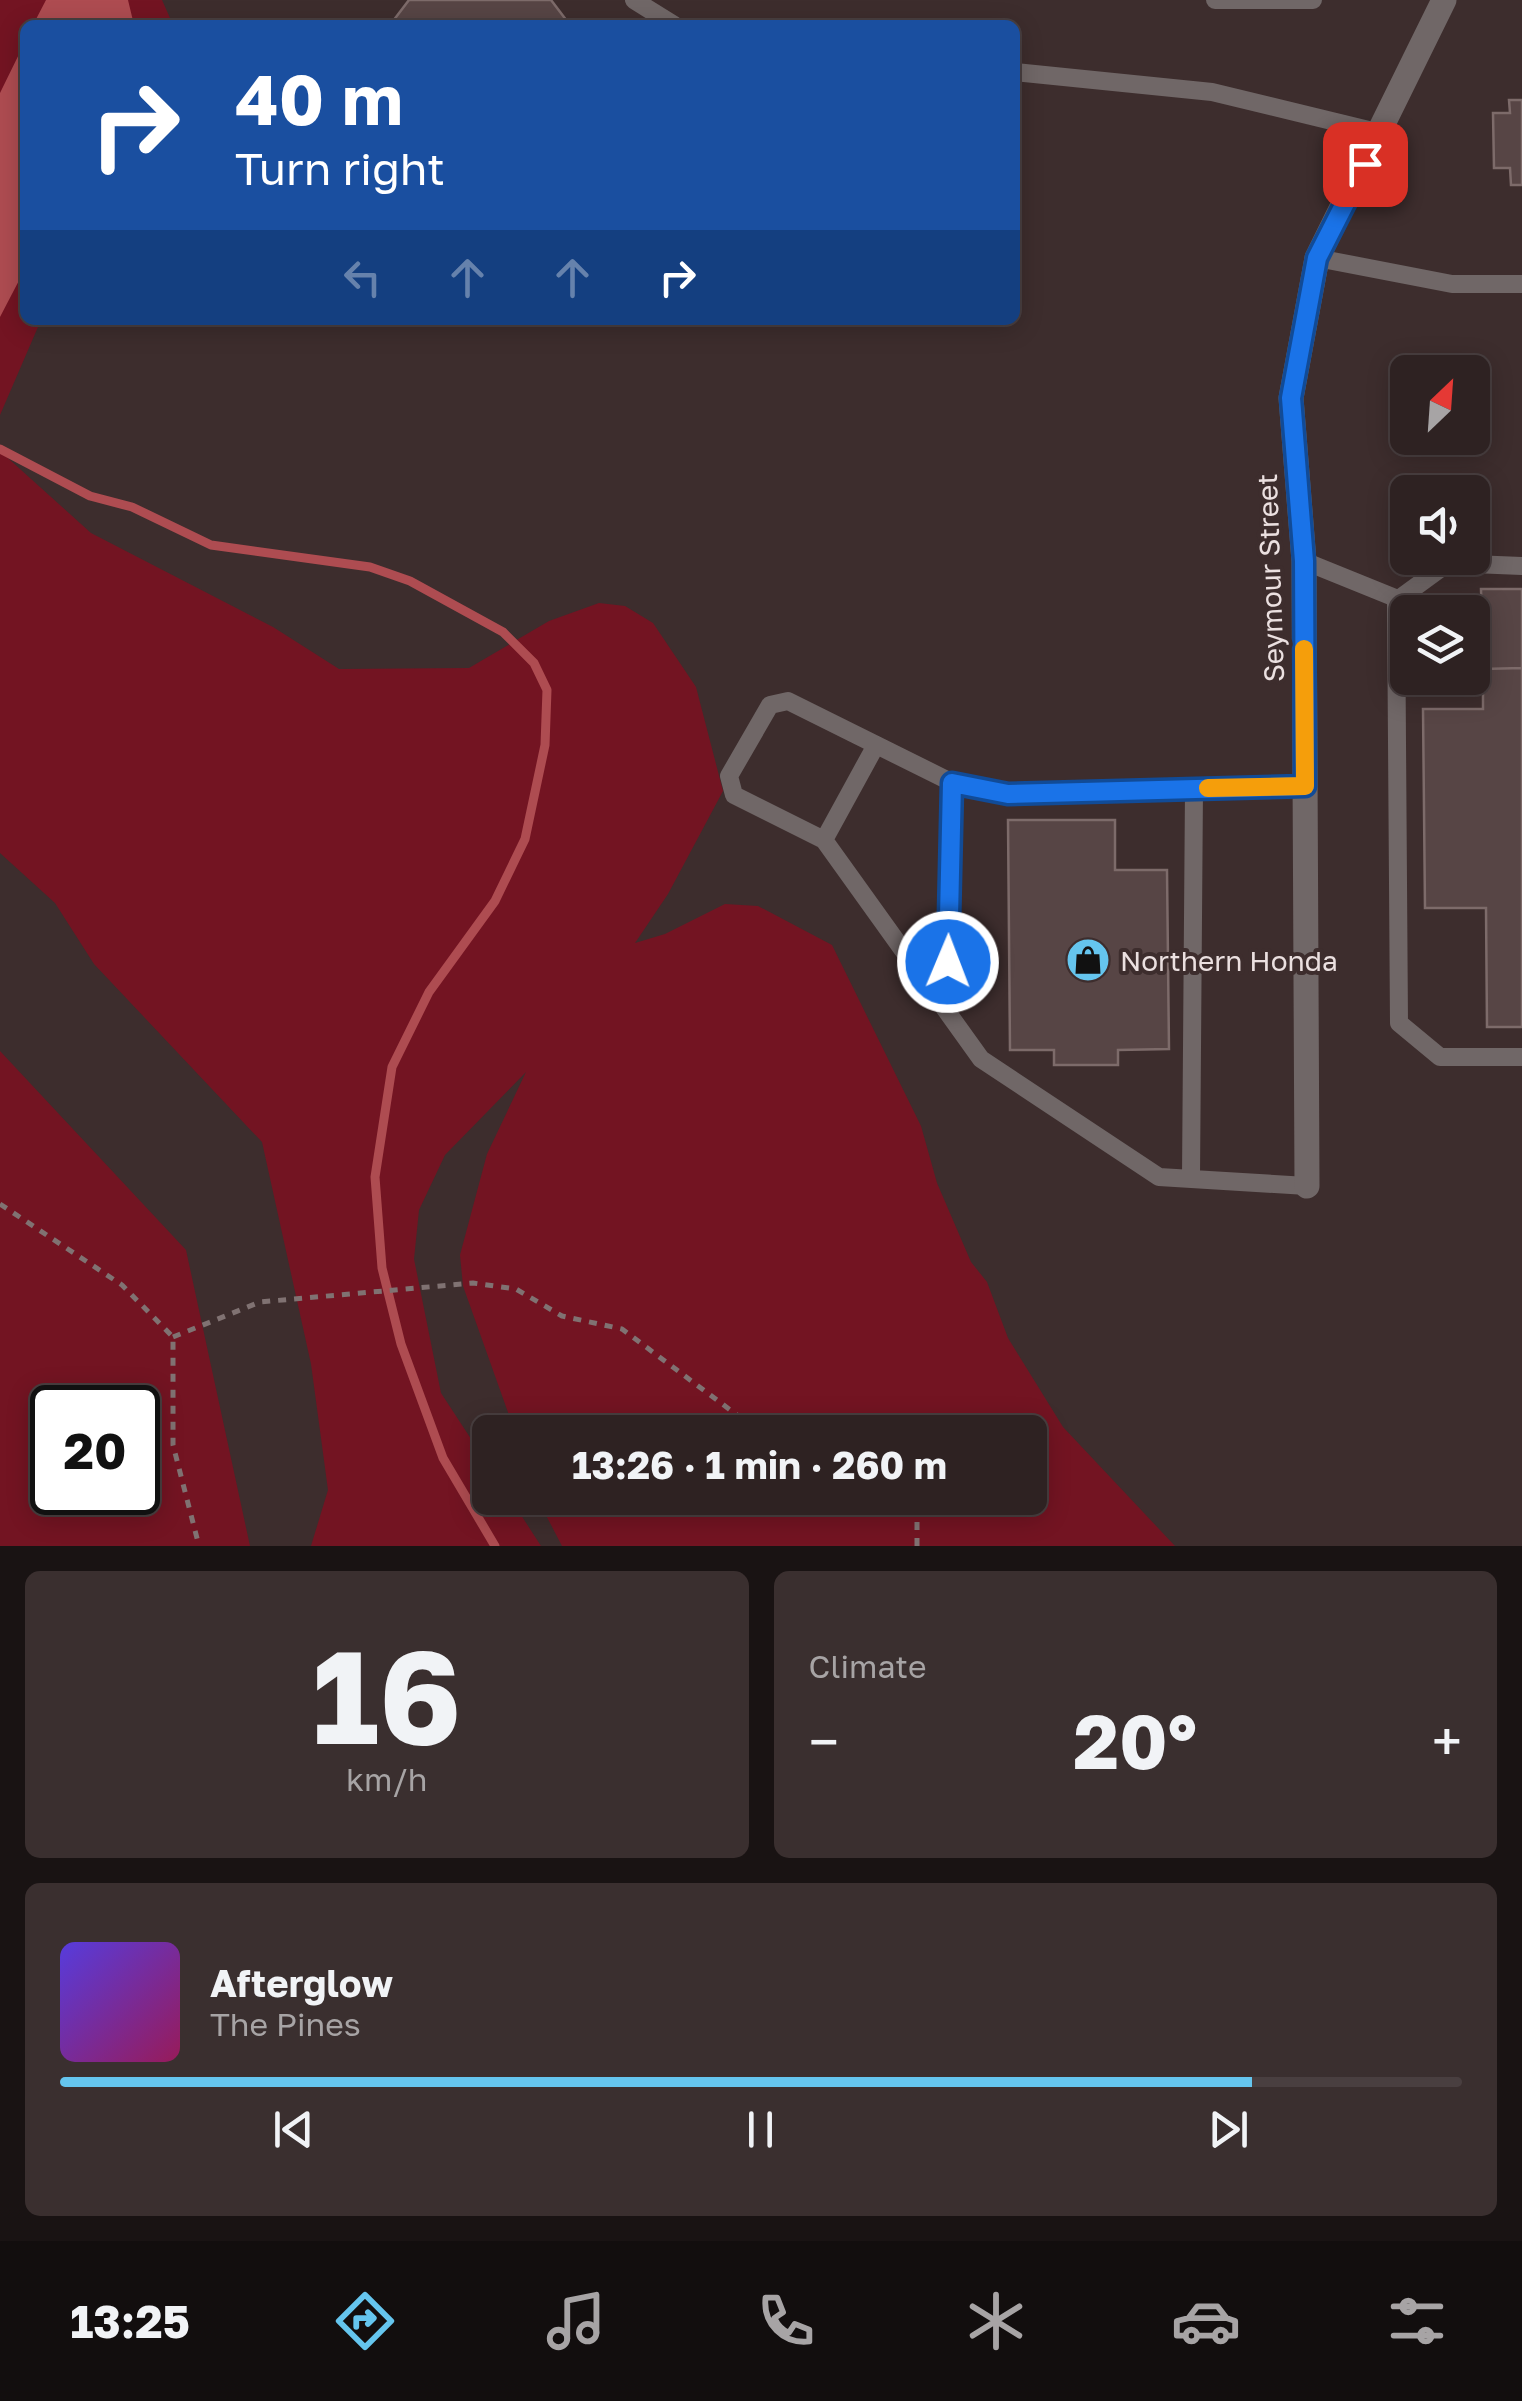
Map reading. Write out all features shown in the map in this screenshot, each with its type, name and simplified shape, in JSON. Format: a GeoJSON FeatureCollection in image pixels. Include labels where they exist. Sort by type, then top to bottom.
{"type":"FeatureCollection","features":[{"type":"Feature","properties":{"kind":"street","name":"Seymour Street"},"geometry":{"type":"LineString","coordinates":[[1307,1186],[1304,561],[1291,398],[1317,258],[1444,0]]}},
{"type":"Feature","properties":{"kind":"lane"},"geometry":{"type":"LineString","coordinates":[[634,0],[666,20]]}},
{"type":"Feature","properties":{"kind":"lane"},"geometry":{"type":"LineString","coordinates":[[1215,0],[1313,0]]}},
{"type":"Feature","properties":{"kind":"lane"},"geometry":{"type":"LineString","coordinates":[[1020,73],[1212,92],[1380,133]]}},
{"type":"Feature","properties":{"kind":"lane"},"geometry":{"type":"LineString","coordinates":[[1317,258],[1452,284],[1522,284]]}},
{"type":"Feature","properties":{"kind":"lane"},"geometry":{"type":"LineString","coordinates":[[1304,561],[1390,598]]}},
{"type":"Feature","properties":{"kind":"lane"},"geometry":{"type":"LineString","coordinates":[[1404,595],[1448,563],[1522,566]]}},
{"type":"Feature","properties":{"kind":"lane"},"geometry":{"type":"LineString","coordinates":[[1397,695],[1399,1023],[1440,1058],[1522,1057]]}},
{"type":"Feature","properties":{"kind":"lane"},"geometry":{"type":"LineString","coordinates":[[1305,786],[1008,794],[952,783],[788,702],[770,705],[729,776],[734,794],[824,840],[980,1059],[1158,1177],[1307,1186]]}},
{"type":"Feature","properties":{"kind":"lane"},"geometry":{"type":"LineString","coordinates":[[824,840],[876,745]]}},
{"type":"Feature","properties":{"kind":"lane"},"geometry":{"type":"LineString","coordinates":[[924,980],[948,962],[952,783]]}},
{"type":"Feature","properties":{"kind":"lane"},"geometry":{"type":"LineString","coordinates":[[1190,1177],[1194,789]]}},
{"type":"Feature","properties":{"kind":"path"},"geometry":{"type":"LineString","coordinates":[[0,1204],[122,1284],[172,1337],[173,1445],[199,1546]]}},
{"type":"Feature","properties":{"kind":"path"},"geometry":{"type":"LineString","coordinates":[[172,1337],[260,1302],[473,1283],[516,1289],[562,1316],[622,1329],[737,1415]]}},
{"type":"Feature","properties":{"kind":"path"},"geometry":{"type":"LineString","coordinates":[[916,1515],[917,1546]]}},
{"type":"Feature","properties":{"kind":"shaded area"},"geometry":{"type":"Polygon","coordinates":[[[0,0],[162,0],[169,20],[20,20],[20,325],[39,325],[0,415],[0,0]]]}},
{"type":"Feature","properties":{"kind":"shaded area"},"geometry":{"type":"Polygon","coordinates":[[[46,0],[128,0],[133,20],[36,20],[46,0]]]}},
{"type":"Feature","properties":{"kind":"shaded area"},"geometry":{"type":"Polygon","coordinates":[[[20,52],[20,279],[0,317],[0,93],[20,52]]]}},
{"type":"Feature","properties":{"kind":"shaded area"},"geometry":{"type":"Polygon","coordinates":[[[0,451],[91,533],[273,627],[339,669],[469,668],[549,621],[599,603],[625,606],[653,623],[696,687],[723,791],[668,894],[635,943],[665,934],[725,904],[758,906],[832,945],[921,1126],[937,1183],[971,1262],[987,1282],[1008,1338],[1063,1427],[1175,1546],[562,1546],[546,1515],[1047,1515],[1047,1415],[509,1415],[463,1286],[460,1255],[487,1154],[526,1072],[445,1155],[419,1210],[414,1259],[441,1393],[472,1440],[472,1515],[521,1515],[541,1546],[311,1546],[328,1490],[311,1364],[262,1142],[94,964],[55,903],[0,853],[0,451]]]}},
{"type":"Feature","properties":{"kind":"shaded area"},"geometry":{"type":"Polygon","coordinates":[[[0,1051],[186,1250],[250,1546],[0,1546],[0,1051]]]}},
{"type":"Feature","properties":{"kind":"building"},"geometry":{"type":"Polygon","coordinates":[[[409,0],[551,0],[566,20],[394,20],[409,0]]]}},
{"type":"Feature","properties":{"kind":"building"},"geometry":{"type":"Polygon","coordinates":[[[1509,100],[1522,100],[1522,185],[1511,185],[1510,168],[1494,168],[1493,113],[1510,113],[1509,100]]]}},
{"type":"Feature","properties":{"kind":"building"},"geometry":{"type":"Polygon","coordinates":[[[1481,589],[1522,589],[1522,668],[1490,669],[1490,595],[1481,595],[1481,589]]]}},
{"type":"Feature","properties":{"kind":"building"},"geometry":{"type":"Polygon","coordinates":[[[1522,668],[1522,1027],[1487,1027],[1486,908],[1425,908],[1423,709],[1483,709],[1483,695],[1490,695],[1490,669],[1522,668]]]}},
{"type":"Feature","properties":{"kind":"building","name":"Northern Honda"},"geometry":{"type":"Polygon","coordinates":[[[1008,820],[1115,820],[1115,870],[1167,870],[1169,1049],[1118,1050],[1118,1065],[1054,1065],[1054,1050],[1010,1050],[1008,820]]]}},
{"type":"Feature","properties":{"kind":"waterway"},"geometry":{"type":"LineString","coordinates":[[0,449],[90,496],[132,507],[211,545],[370,567],[410,581],[503,632],[534,663],[547,690],[545,745],[525,839],[495,901],[429,992],[392,1067],[375,1177],[382,1268],[401,1344],[443,1458],[495,1546]]}},
{"type":"Feature","properties":{"kind":"slow traffic"},"geometry":{"type":"LineString","coordinates":[[1208,788],[1305,786],[1304,649]]}},
{"type":"Feature","properties":{"kind":"place","name":"Northern Honda"},"geometry":{"type":"Point","coordinates":[1088,960]}},
{"type":"Feature","properties":{"kind":"route"},"geometry":{"type":"LineString","coordinates":[[948,962],[952,783],[1008,794],[1305,786],[1304,561],[1291,398],[1317,258],[1365,164]]}}]}
